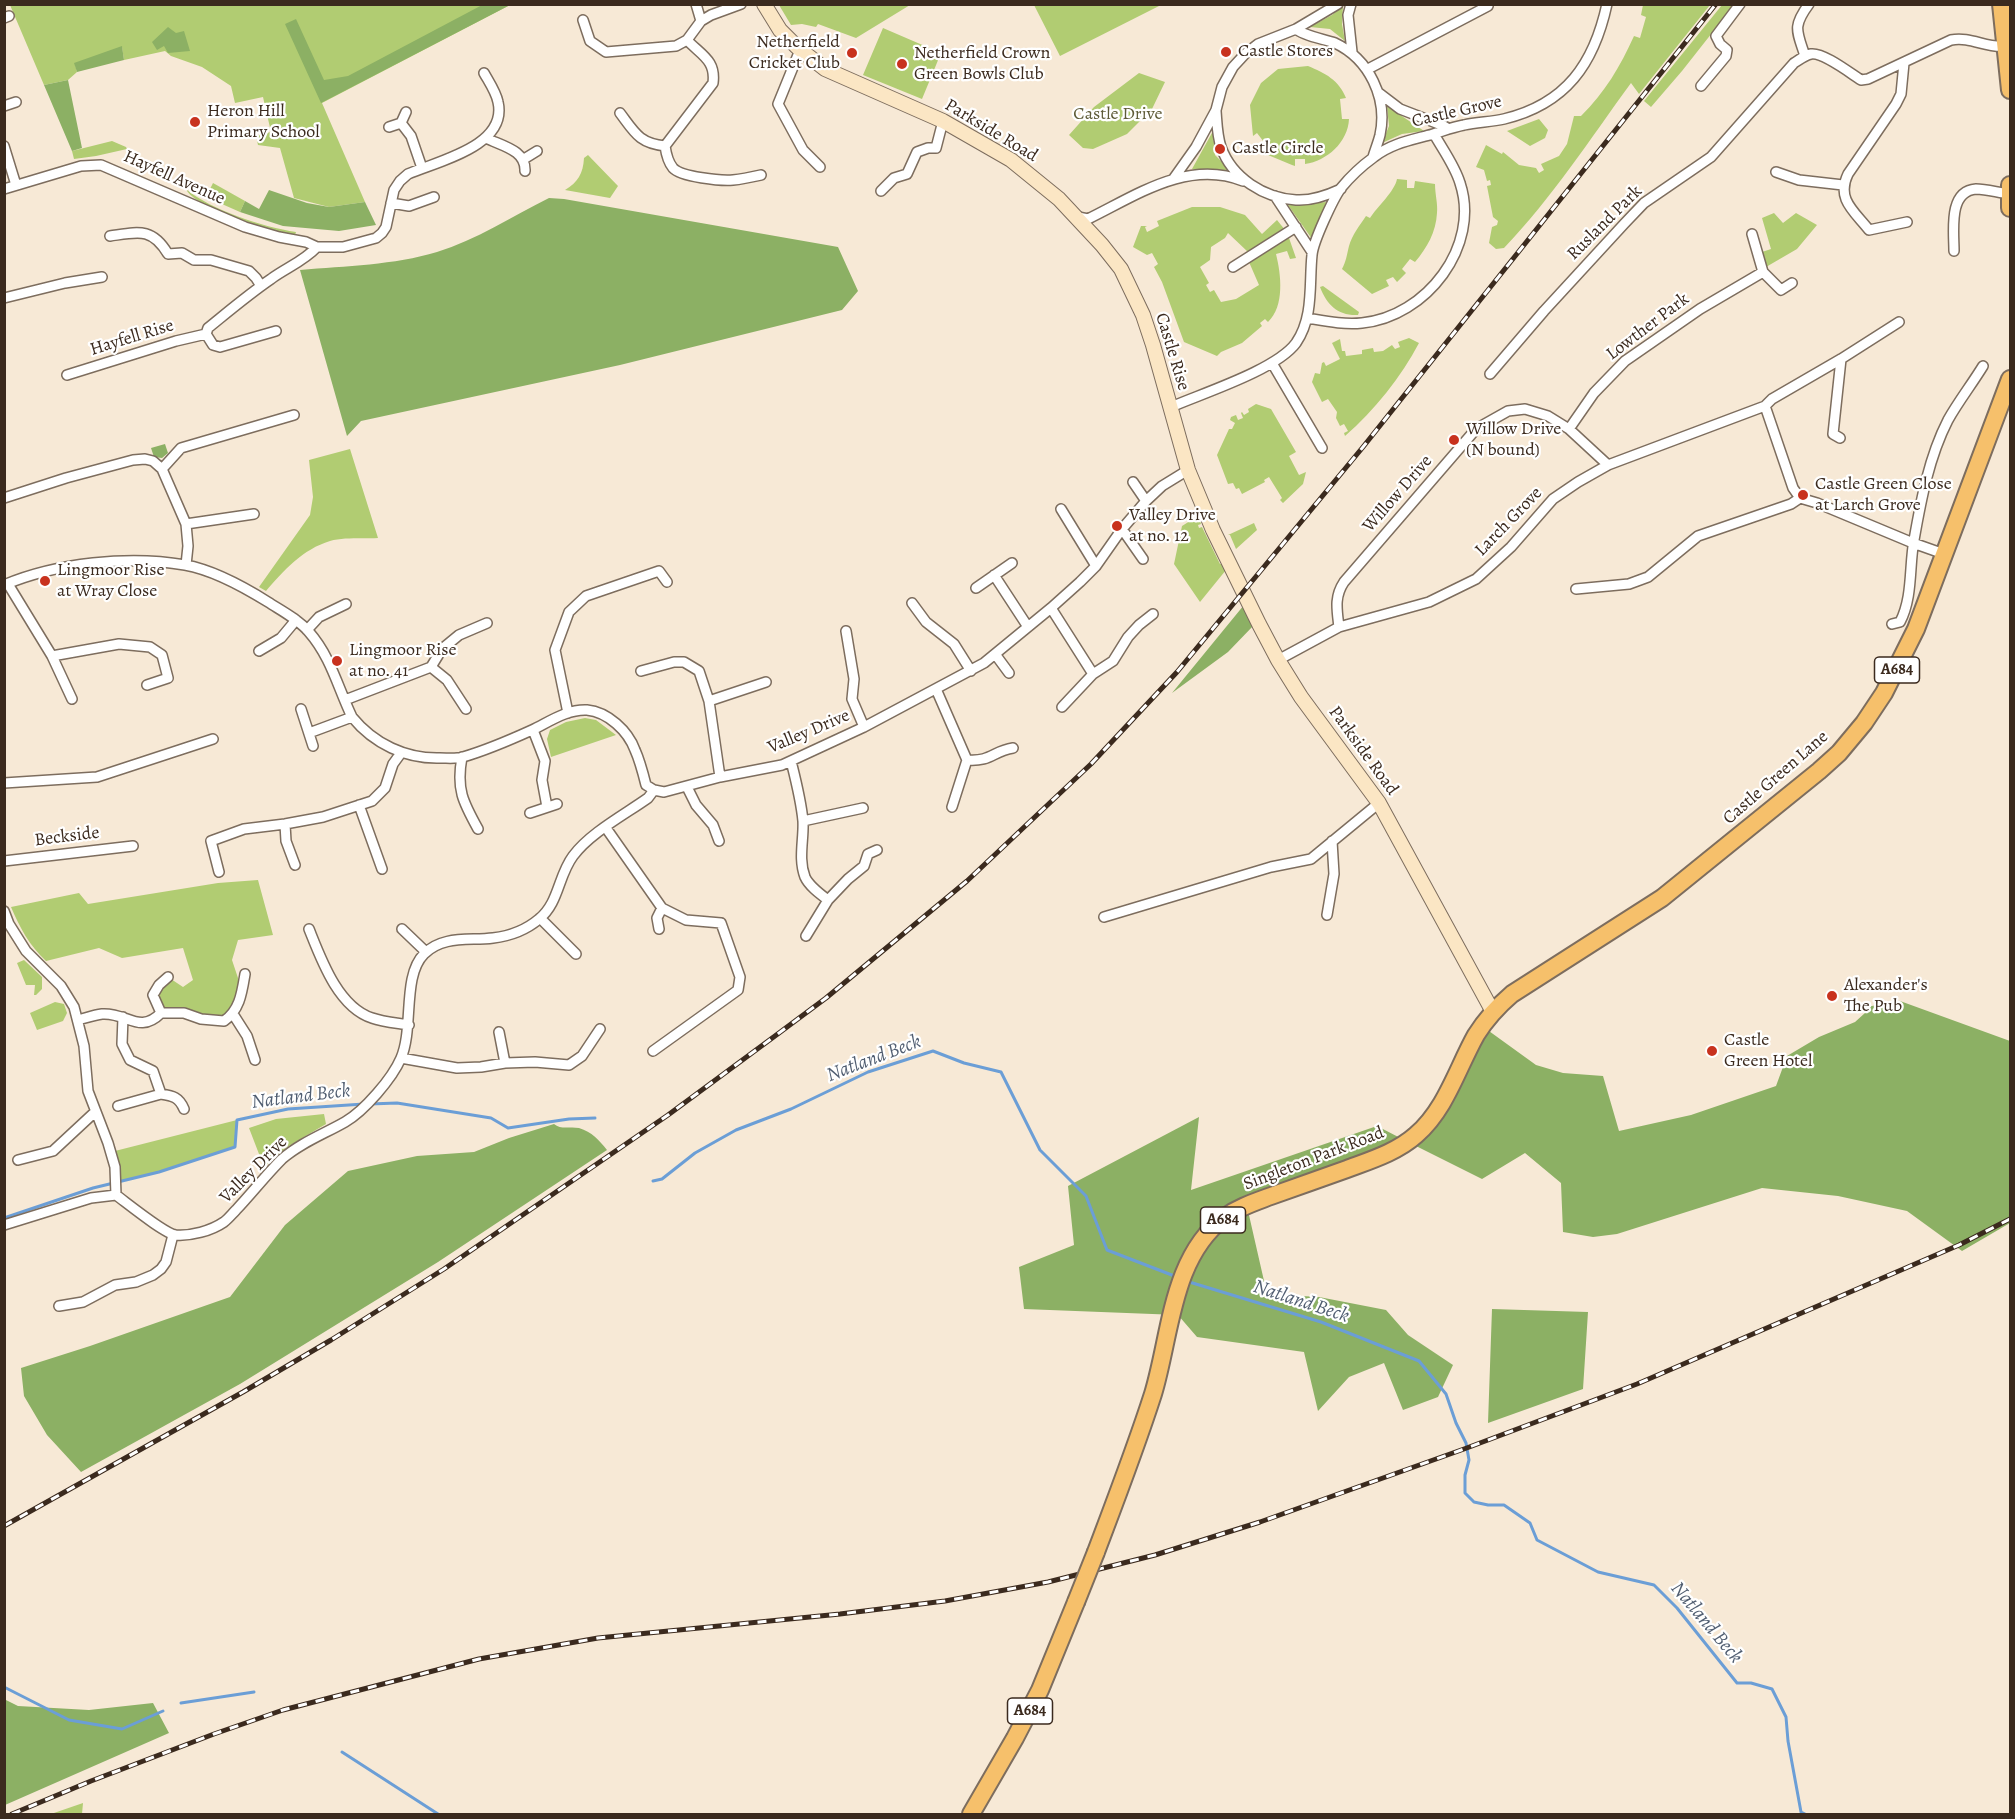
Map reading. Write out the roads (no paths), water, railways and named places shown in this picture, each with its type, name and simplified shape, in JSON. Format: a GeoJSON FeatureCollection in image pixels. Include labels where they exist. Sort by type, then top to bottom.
{"type":"FeatureCollection","features":[{"type":"Feature","properties":{"kind":"highway"},"geometry":{"type":"LineString","coordinates":[[2001,4],[2010,90]]}},
{"type":"Feature","properties":{"kind":"highway"},"geometry":{"type":"LineString","coordinates":[[2010,185],[2010,208]]}},
{"type":"Feature","properties":{"kind":"highway","name":"Castle Green Lane"},"geometry":{"type":"LineString","coordinates":[[1492,1012],[1528,982],[1672,891],[1784,801],[1839,753],[1864,723],[1895,674],[1916,629],[2010,379]]}},
{"type":"Feature","properties":{"kind":"highway","name":"Singleton Park Road"},"geometry":{"type":"LineString","coordinates":[[972,1815],[1041,1690],[1126,1471],[1159,1373],[1180,1286],[1191,1259],[1204,1238],[1225,1217],[1249,1204],[1364,1162],[1408,1142],[1428,1124],[1442,1104],[1477,1033],[1492,1012]]}},
{"type":"Feature","properties":{"kind":"street"},"geometry":{"type":"LineString","coordinates":[[696,4],[701,21]]}},
{"type":"Feature","properties":{"kind":"street"},"geometry":{"type":"LineString","coordinates":[[583,20],[590,41],[606,52],[676,46],[687,40],[701,21],[741,4]]}},
{"type":"Feature","properties":{"kind":"street","name":"Parkside Road"},"geometry":{"type":"LineString","coordinates":[[764,4],[780,30],[800,50],[825,69],[943,121],[1011,160],[1059,199],[1078,218]]}},
{"type":"Feature","properties":{"kind":"street"},"geometry":{"type":"LineString","coordinates":[[1174,178],[1196,147],[1216,110],[1222,87],[1233,67],[1245,54],[1258,45],[1296,29],[1338,4]]}},
{"type":"Feature","properties":{"kind":"street"},"geometry":{"type":"LineString","coordinates":[[1351,4],[1348,15],[1352,52]]}},
{"type":"Feature","properties":{"kind":"street","name":"Castle Grove"},"geometry":{"type":"LineString","coordinates":[[1171,407],[1256,372],[1272,363],[1295,344],[1307,318],[1312,283],[1312,252],[1325,219],[1341,189],[1373,158],[1397,143],[1463,125],[1489,122],[1521,114],[1562,91],[1577,77],[1586,64],[1607,4]]}},
{"type":"Feature","properties":{"kind":"street"},"geometry":{"type":"LineString","coordinates":[[1701,86],[1728,52],[1717,39],[1718,32],[1740,4]]}},
{"type":"Feature","properties":{"kind":"street"},"geometry":{"type":"LineString","coordinates":[[1809,4],[1798,19],[1796,29],[1805,56],[1821,55],[1862,80],[1951,40],[1966,39],[1995,48],[2006,46]]}},
{"type":"Feature","properties":{"kind":"street"},"geometry":{"type":"LineString","coordinates":[[1368,69],[1488,6]]}},
{"type":"Feature","properties":{"kind":"street"},"geometry":{"type":"LineString","coordinates":[[1296,29],[1352,52],[1368,69],[1379,93],[1382,113],[1380,134],[1373,158]]}},
{"type":"Feature","properties":{"kind":"street"},"geometry":{"type":"LineString","coordinates":[[687,40],[710,61],[714,74],[713,83],[665,146],[673,169],[684,175],[731,180],[761,175]]}},
{"type":"Feature","properties":{"kind":"street"},"geometry":{"type":"LineString","coordinates":[[800,50],[778,104],[803,150],[820,167]]}},
{"type":"Feature","properties":{"kind":"street","name":"Rusland Park"},"geometry":{"type":"LineString","coordinates":[[1490,374],[1623,224],[1644,203],[1711,157],[1794,63],[1805,56]]}},
{"type":"Feature","properties":{"kind":"street"},"geometry":{"type":"LineString","coordinates":[[1904,63],[1901,94],[1843,185],[1845,200],[1869,230],[1907,222]]}},
{"type":"Feature","properties":{"kind":"street"},"geometry":{"type":"LineString","coordinates":[[276,331],[220,347],[213,345],[206,334],[208,328],[261,286],[288,267],[308,257],[317,247],[333,248],[376,238],[386,227],[394,190],[400,181],[408,174],[470,149],[486,138],[495,127],[499,115],[499,103],[484,73]]}},
{"type":"Feature","properties":{"kind":"street"},"geometry":{"type":"LineString","coordinates":[[1379,93],[1400,110],[1449,129]]}},
{"type":"Feature","properties":{"kind":"street"},"geometry":{"type":"LineString","coordinates":[[4,106],[16,102]]}},
{"type":"Feature","properties":{"kind":"street"},"geometry":{"type":"LineString","coordinates":[[1216,110],[1217,128],[1222,148],[1228,161],[1245,182]]}},
{"type":"Feature","properties":{"kind":"street"},"geometry":{"type":"LineString","coordinates":[[389,127],[401,123],[406,112]]}},
{"type":"Feature","properties":{"kind":"street"},"geometry":{"type":"LineString","coordinates":[[620,113],[634,133],[647,144],[665,146]]}},
{"type":"Feature","properties":{"kind":"street"},"geometry":{"type":"LineString","coordinates":[[881,191],[894,178],[907,174],[917,152],[936,148],[943,121]]}},
{"type":"Feature","properties":{"kind":"street"},"geometry":{"type":"LineString","coordinates":[[401,123],[411,136],[422,168]]}},
{"type":"Feature","properties":{"kind":"street"},"geometry":{"type":"LineString","coordinates":[[1307,318],[1362,323],[1377,320],[1405,309],[1421,299],[1433,288],[1450,265],[1464,227],[1465,211],[1460,183],[1434,134]]}},
{"type":"Feature","properties":{"kind":"street"},"geometry":{"type":"LineString","coordinates":[[486,138],[512,150],[524,159],[525,171]]}},
{"type":"Feature","properties":{"kind":"street"},"geometry":{"type":"LineString","coordinates":[[4,146],[16,185]]}},
{"type":"Feature","properties":{"kind":"street"},"geometry":{"type":"LineString","coordinates":[[524,159],[537,151]]}},
{"type":"Feature","properties":{"kind":"street","name":"Hayfell Avenue"},"geometry":{"type":"LineString","coordinates":[[4,189],[81,166],[101,165],[245,227],[306,242],[317,247]]}},
{"type":"Feature","properties":{"kind":"street"},"geometry":{"type":"LineString","coordinates":[[1776,172],[1799,180],[1843,185]]}},
{"type":"Feature","properties":{"kind":"street"},"geometry":{"type":"LineString","coordinates":[[1078,218],[1088,219],[1174,178],[1196,174],[1217,174],[1245,182],[1275,196],[1297,200],[1313,198],[1341,189]]}},
{"type":"Feature","properties":{"kind":"street"},"geometry":{"type":"LineString","coordinates":[[1954,251],[1954,210],[1959,198],[1965,192],[1976,189],[2010,194]]}},
{"type":"Feature","properties":{"kind":"street"},"geometry":{"type":"LineString","coordinates":[[1275,196],[1312,252]]}},
{"type":"Feature","properties":{"kind":"street"},"geometry":{"type":"LineString","coordinates":[[391,203],[409,206],[434,197]]}},
{"type":"Feature","properties":{"kind":"street","name":"Castle Rise"},"geometry":{"type":"LineString","coordinates":[[1078,218],[1115,261],[1130,286],[1146,325],[1188,470],[1205,511]]}},
{"type":"Feature","properties":{"kind":"street"},"geometry":{"type":"LineString","coordinates":[[1233,267],[1296,227]]}},
{"type":"Feature","properties":{"kind":"street"},"geometry":{"type":"LineString","coordinates":[[110,236],[139,232],[159,240],[168,254],[182,254],[194,260],[211,260],[249,271],[261,286]]}},
{"type":"Feature","properties":{"kind":"street"},"geometry":{"type":"LineString","coordinates":[[1752,234],[1763,272],[1781,290],[1792,283]]}},
{"type":"Feature","properties":{"kind":"street","name":"Lowther Park"},"geometry":{"type":"LineString","coordinates":[[1569,429],[1594,393],[1625,361],[1700,309],[1763,272]]}},
{"type":"Feature","properties":{"kind":"street"},"geometry":{"type":"LineString","coordinates":[[4,298],[65,283],[102,277]]}},
{"type":"Feature","properties":{"kind":"street","name":"Larch Grove"},"geometry":{"type":"LineString","coordinates":[[1278,660],[1339,627],[1429,602],[1476,579],[1511,547],[1553,499],[1578,482],[1608,465],[1765,406],[1772,399],[1899,322]]}},
{"type":"Feature","properties":{"kind":"street","name":"Hayfell Rise"},"geometry":{"type":"LineString","coordinates":[[67,375],[206,334]]}},
{"type":"Feature","properties":{"kind":"street"},"geometry":{"type":"LineString","coordinates":[[1840,438],[1833,434],[1841,359]]}},
{"type":"Feature","properties":{"kind":"street"},"geometry":{"type":"LineString","coordinates":[[1272,363],[1322,448]]}},
{"type":"Feature","properties":{"kind":"street"},"geometry":{"type":"LineString","coordinates":[[1892,624],[1900,622],[1906,610],[1913,543],[1925,486],[1939,442],[1948,420],[1983,366]]}},
{"type":"Feature","properties":{"kind":"street"},"geometry":{"type":"LineString","coordinates":[[1765,406],[1793,488],[1800,498],[1817,502],[1944,554]]}},
{"type":"Feature","properties":{"kind":"street","name":"Willow Drive"},"geometry":{"type":"LineString","coordinates":[[1339,627],[1336,604],[1338,592],[1344,582],[1476,429],[1508,411],[1525,409],[1548,416],[1569,429],[1608,465]]}},
{"type":"Feature","properties":{"kind":"street"},"geometry":{"type":"LineString","coordinates":[[162,469],[181,448],[294,415]]}},
{"type":"Feature","properties":{"kind":"street"},"geometry":{"type":"LineString","coordinates":[[4,498],[133,460],[153,461],[162,469],[186,524],[188,546],[186,565]]}},
{"type":"Feature","properties":{"kind":"street","name":"Valley Drive"},"geometry":{"type":"LineString","coordinates":[[654,790],[664,792],[720,777],[782,765],[864,727],[971,670],[995,654],[1051,608],[1096,566],[1122,529],[1146,501],[1162,486],[1188,470]]}},
{"type":"Feature","properties":{"kind":"street"},"geometry":{"type":"LineString","coordinates":[[1133,482],[1146,501]]}},
{"type":"Feature","properties":{"kind":"street"},"geometry":{"type":"LineString","coordinates":[[1576,589],[1629,584],[1648,577],[1698,536],[1791,504],[1800,498]]}},
{"type":"Feature","properties":{"kind":"street"},"geometry":{"type":"LineString","coordinates":[[1061,509],[1096,566]]}},
{"type":"Feature","properties":{"kind":"street","name":"Parkside Road"},"geometry":{"type":"LineString","coordinates":[[1205,511],[1239,585],[1278,660],[1301,697],[1379,803],[1492,1012]]}},
{"type":"Feature","properties":{"kind":"street"},"geometry":{"type":"LineString","coordinates":[[186,524],[254,514]]}},
{"type":"Feature","properties":{"kind":"street"},"geometry":{"type":"LineString","coordinates":[[1122,529],[1143,559]]}},
{"type":"Feature","properties":{"kind":"street"},"geometry":{"type":"LineString","coordinates":[[72,699],[52,656],[6,585],[43,572],[93,564],[141,561],[186,565],[216,575],[256,595],[296,620],[307,630],[326,655],[352,717],[358,725],[381,743],[401,753],[426,758],[462,758],[533,730],[568,713],[587,710],[608,718],[616,724],[630,740],[635,750],[646,785],[654,790],[648,798],[606,828],[573,856],[566,868],[556,898],[540,918],[509,936],[451,940],[438,944],[426,952],[402,929]]}},
{"type":"Feature","properties":{"kind":"street"},"geometry":{"type":"LineString","coordinates":[[976,588],[1012,564]]}},
{"type":"Feature","properties":{"kind":"street"},"geometry":{"type":"LineString","coordinates":[[568,713],[555,650],[569,612],[586,596],[659,571],[667,582]]}},
{"type":"Feature","properties":{"kind":"street"},"geometry":{"type":"LineString","coordinates":[[994,575],[1028,627]]}},
{"type":"Feature","properties":{"kind":"street"},"geometry":{"type":"LineString","coordinates":[[912,603],[926,622],[954,644],[971,670]]}},
{"type":"Feature","properties":{"kind":"street"},"geometry":{"type":"LineString","coordinates":[[307,630],[319,617],[346,604]]}},
{"type":"Feature","properties":{"kind":"street"},"geometry":{"type":"LineString","coordinates":[[1051,608],[1093,674]]}},
{"type":"Feature","properties":{"kind":"street"},"geometry":{"type":"LineString","coordinates":[[1062,707],[1093,674],[1113,661],[1128,638],[1153,614]]}},
{"type":"Feature","properties":{"kind":"street"},"geometry":{"type":"LineString","coordinates":[[259,651],[281,638],[296,620]]}},
{"type":"Feature","properties":{"kind":"street"},"geometry":{"type":"LineString","coordinates":[[345,700],[431,667],[442,649],[459,635],[487,623]]}},
{"type":"Feature","properties":{"kind":"street"},"geometry":{"type":"LineString","coordinates":[[846,631],[854,679],[852,699],[864,727]]}},
{"type":"Feature","properties":{"kind":"street"},"geometry":{"type":"LineString","coordinates":[[52,656],[119,644],[150,647],[162,655],[168,678],[147,685]]}},
{"type":"Feature","properties":{"kind":"street"},"geometry":{"type":"LineString","coordinates":[[995,654],[1009,673]]}},
{"type":"Feature","properties":{"kind":"street"},"geometry":{"type":"LineString","coordinates":[[641,671],[674,662],[684,662],[699,671],[709,701],[720,777]]}},
{"type":"Feature","properties":{"kind":"street"},"geometry":{"type":"LineString","coordinates":[[431,667],[447,680],[466,709]]}},
{"type":"Feature","properties":{"kind":"street"},"geometry":{"type":"LineString","coordinates":[[709,701],[766,682]]}},
{"type":"Feature","properties":{"kind":"street"},"geometry":{"type":"LineString","coordinates":[[936,689],[967,760],[952,807]]}},
{"type":"Feature","properties":{"kind":"street"},"geometry":{"type":"LineString","coordinates":[[301,709],[313,746]]}},
{"type":"Feature","properties":{"kind":"street"},"geometry":{"type":"LineString","coordinates":[[309,733],[352,717]]}},
{"type":"Feature","properties":{"kind":"street"},"geometry":{"type":"LineString","coordinates":[[533,730],[544,761],[542,780],[546,807]]}},
{"type":"Feature","properties":{"kind":"street"},"geometry":{"type":"LineString","coordinates":[[4,783],[97,777],[213,738]]}},
{"type":"Feature","properties":{"kind":"street"},"geometry":{"type":"LineString","coordinates":[[967,760],[987,760],[1004,750],[1013,748]]}},
{"type":"Feature","properties":{"kind":"street"},"geometry":{"type":"LineString","coordinates":[[219,872],[211,841],[244,829],[323,817],[372,801],[385,788],[393,764],[401,753]]}},
{"type":"Feature","properties":{"kind":"street"},"geometry":{"type":"LineString","coordinates":[[462,758],[458,777],[461,794],[478,829]]}},
{"type":"Feature","properties":{"kind":"street"},"geometry":{"type":"LineString","coordinates":[[791,761],[800,795],[804,842],[801,859],[805,878],[828,900]]}},
{"type":"Feature","properties":{"kind":"street"},"geometry":{"type":"LineString","coordinates":[[687,786],[696,805],[713,825],[719,841]]}},
{"type":"Feature","properties":{"kind":"street"},"geometry":{"type":"LineString","coordinates":[[1104,917],[1271,867],[1311,858],[1379,803]]}},
{"type":"Feature","properties":{"kind":"street"},"geometry":{"type":"LineString","coordinates":[[530,813],[557,804]]}},
{"type":"Feature","properties":{"kind":"street"},"geometry":{"type":"LineString","coordinates":[[359,805],[382,869]]}},
{"type":"Feature","properties":{"kind":"street"},"geometry":{"type":"LineString","coordinates":[[803,821],[863,808]]}},
{"type":"Feature","properties":{"kind":"street"},"geometry":{"type":"LineString","coordinates":[[285,824],[286,841],[295,865]]}},
{"type":"Feature","properties":{"kind":"street"},"geometry":{"type":"LineString","coordinates":[[606,828],[652,898],[662,908],[686,921],[721,923],[740,977],[738,990],[653,1051]]}},
{"type":"Feature","properties":{"kind":"street"},"geometry":{"type":"LineString","coordinates":[[1327,915],[1334,874],[1332,841]]}},
{"type":"Feature","properties":{"kind":"street","name":"Beckside"},"geometry":{"type":"LineString","coordinates":[[4,861],[134,846]]}},
{"type":"Feature","properties":{"kind":"street"},"geometry":{"type":"LineString","coordinates":[[806,936],[828,900],[864,866],[868,854],[877,850]]}},
{"type":"Feature","properties":{"kind":"street"},"geometry":{"type":"LineString","coordinates":[[659,929],[657,918],[662,908]]}},
{"type":"Feature","properties":{"kind":"street"},"geometry":{"type":"LineString","coordinates":[[4,911],[9,924],[26,951],[61,986],[74,1007],[84,1046],[88,1090],[115,1167],[115,1192]]}},
{"type":"Feature","properties":{"kind":"street"},"geometry":{"type":"LineString","coordinates":[[540,918],[576,954]]}},
{"type":"Feature","properties":{"kind":"street"},"geometry":{"type":"LineString","coordinates":[[309,929],[323,965],[335,987],[354,1007],[370,1018],[409,1025]]}},
{"type":"Feature","properties":{"kind":"street"},"geometry":{"type":"LineString","coordinates":[[313,940],[324,935]]}},
{"type":"Feature","properties":{"kind":"street","name":"Valley Drive"},"geometry":{"type":"LineString","coordinates":[[174,1235],[196,1233],[224,1222],[284,1158],[302,1145],[344,1123],[374,1095],[388,1079],[401,1058],[409,1025],[413,974],[417,962],[426,952]]}},
{"type":"Feature","properties":{"kind":"street"},"geometry":{"type":"LineString","coordinates":[[78,1020],[103,1014],[123,1017],[138,1024],[153,1021],[161,1013],[184,1013],[201,1019],[224,1021],[233,1014],[242,994],[245,974]]}},
{"type":"Feature","properties":{"kind":"street"},"geometry":{"type":"LineString","coordinates":[[161,1013],[153,995],[159,985],[168,978]]}},
{"type":"Feature","properties":{"kind":"street"},"geometry":{"type":"LineString","coordinates":[[233,1014],[247,1036],[255,1060]]}},
{"type":"Feature","properties":{"kind":"street"},"geometry":{"type":"LineString","coordinates":[[123,1017],[122,1044],[130,1060],[153,1071],[161,1094]]}},
{"type":"Feature","properties":{"kind":"street"},"geometry":{"type":"LineString","coordinates":[[401,1058],[457,1068],[535,1062],[569,1065],[582,1056],[600,1029]]}},
{"type":"Feature","properties":{"kind":"street"},"geometry":{"type":"LineString","coordinates":[[499,1032],[504,1063]]}},
{"type":"Feature","properties":{"kind":"street"},"geometry":{"type":"LineString","coordinates":[[118,1106],[161,1094],[174,1096],[180,1100],[184,1109]]}},
{"type":"Feature","properties":{"kind":"street"},"geometry":{"type":"LineString","coordinates":[[18,1160],[53,1151],[95,1112]]}},
{"type":"Feature","properties":{"kind":"street"},"geometry":{"type":"LineString","coordinates":[[59,1306],[84,1302],[115,1285],[136,1282],[153,1275],[161,1269],[165,1262],[174,1235],[115,1192]]}},
{"type":"Feature","properties":{"kind":"street"},"geometry":{"type":"LineString","coordinates":[[4,1225],[115,1192]]}},
{"type":"Feature","properties":{"kind":"waterway","name":"Natland Beck"},"geometry":{"type":"LineString","coordinates":[[653,1181],[662,1179],[695,1153],[736,1130],[791,1109],[868,1072],[933,1051],[964,1063],[1001,1072],[1040,1150],[1086,1196],[1107,1250],[1177,1277]]}},
{"type":"Feature","properties":{"kind":"waterway","name":"Natland Beck"},"geometry":{"type":"LineString","coordinates":[[370,1104],[397,1103],[491,1118],[508,1128],[569,1119],[595,1118]]}},
{"type":"Feature","properties":{"kind":"waterway","name":"Natland Beck"},"geometry":{"type":"LineString","coordinates":[[4,1218],[93,1188],[159,1172],[235,1147],[237,1120],[288,1109],[364,1104]]}},
{"type":"Feature","properties":{"kind":"waterway","name":"Natland Beck"},"geometry":{"type":"LineString","coordinates":[[1186,1281],[1321,1322],[1419,1361],[1446,1394],[1466,1443],[1469,1460],[1465,1475],[1465,1493],[1474,1502],[1504,1505],[1530,1523],[1537,1540],[1598,1572],[1654,1585],[1677,1608],[1737,1683],[1751,1683],[1772,1689],[1786,1717],[1801,1812],[1805,1814]]}},
{"type":"Feature","properties":{"kind":"waterway"},"geometry":{"type":"LineString","coordinates":[[4,1687],[69,1720],[122,1729],[163,1711]]}},
{"type":"Feature","properties":{"kind":"waterway"},"geometry":{"type":"LineString","coordinates":[[181,1703],[254,1692]]}},
{"type":"Feature","properties":{"kind":"waterway"},"geometry":{"type":"LineString","coordinates":[[342,1752],[438,1814]]}},
{"type":"Feature","properties":{"kind":"railway"},"geometry":{"type":"LineString","coordinates":[[4,1526],[243,1392],[444,1269],[668,1115],[779,1033],[826,998],[967,881],[1091,764],[1177,672],[1363,447],[1716,4]]}},
{"type":"Feature","properties":{"kind":"railway"},"geometry":{"type":"LineString","coordinates":[[12,1814],[91,1781],[283,1710],[479,1659],[598,1638],[945,1601],[1048,1582],[1155,1555],[1260,1522],[1637,1384],[1959,1245],[2010,1219]]}},
{"type":"Feature","properties":{"kind":"place","name":"Castle Stores"},"geometry":{"type":"Point","coordinates":[1226,52]}},
{"type":"Feature","properties":{"kind":"place","name":"Netherfield Cricket Club"},"geometry":{"type":"Point","coordinates":[852,53]}},
{"type":"Feature","properties":{"kind":"place","name":"Netherfield Crown Green Bowls Club"},"geometry":{"type":"Point","coordinates":[902,64]}},
{"type":"Feature","properties":{"kind":"place","name":"Heron Hill Primary School"},"geometry":{"type":"Point","coordinates":[195,122]}},
{"type":"Feature","properties":{"kind":"place","name":"Castle Circle"},"geometry":{"type":"Point","coordinates":[1220,149]}},
{"type":"Feature","properties":{"kind":"place","name":"Willow Drive (N bound)"},"geometry":{"type":"Point","coordinates":[1454,440]}},
{"type":"Feature","properties":{"kind":"place","name":"Castle Green Close at Larch Grove"},"geometry":{"type":"Point","coordinates":[1803,495]}},
{"type":"Feature","properties":{"kind":"place","name":"Valley Drive at no. 12"},"geometry":{"type":"Point","coordinates":[1117,526]}},
{"type":"Feature","properties":{"kind":"place","name":"Lingmoor Rise at Wray Close"},"geometry":{"type":"Point","coordinates":[45,581]}},
{"type":"Feature","properties":{"kind":"place","name":"Lingmoor Rise at no. 41"},"geometry":{"type":"Point","coordinates":[337,661]}},
{"type":"Feature","properties":{"kind":"place","name":"Alexander's The Pub"},"geometry":{"type":"Point","coordinates":[1832,996]}},
{"type":"Feature","properties":{"kind":"place","name":"Castle Green Hotel"},"geometry":{"type":"Point","coordinates":[1712,1051]}},
{"type":"Feature","properties":{"kind":"park label","name":"Castle Drive"},"geometry":{"type":"Point","coordinates":[1118,115]}}]}
